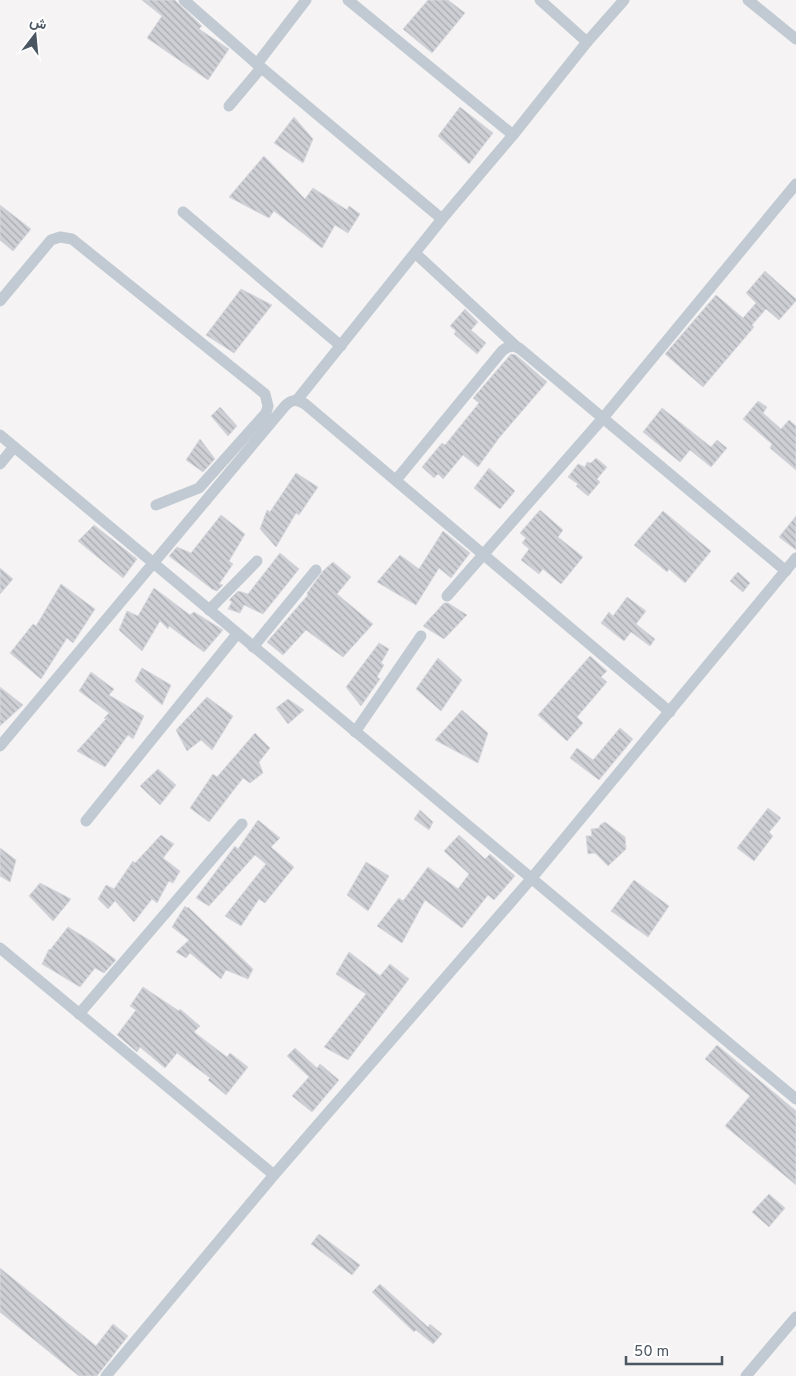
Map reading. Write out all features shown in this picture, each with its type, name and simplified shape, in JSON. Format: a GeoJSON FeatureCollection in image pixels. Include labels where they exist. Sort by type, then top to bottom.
{"type":"FeatureCollection","features":[{"type":"Feature","properties":{"kind":"street"},"geometry":{"type":"LineString","coordinates":[[184,0],[259,66],[442,219]]}},
{"type":"Feature","properties":{"kind":"street"},"geometry":{"type":"LineString","coordinates":[[229,106],[306,0]]}},
{"type":"Feature","properties":{"kind":"street"},"geometry":{"type":"LineString","coordinates":[[348,0],[514,135]]}},
{"type":"Feature","properties":{"kind":"street"},"geometry":{"type":"LineString","coordinates":[[540,0],[587,42]]}},
{"type":"Feature","properties":{"kind":"street"},"geometry":{"type":"LineString","coordinates":[[296,400],[442,219],[514,135],[587,42],[624,0]]}},
{"type":"Feature","properties":{"kind":"street"},"geometry":{"type":"LineString","coordinates":[[748,0],[796,39]]}},
{"type":"Feature","properties":{"kind":"street"},"geometry":{"type":"LineString","coordinates":[[447,596],[603,418],[796,184]]}},
{"type":"Feature","properties":{"kind":"street"},"geometry":{"type":"LineString","coordinates":[[183,212],[341,346]]}},
{"type":"Feature","properties":{"kind":"street"},"geometry":{"type":"LineString","coordinates":[[0,300],[51,240],[60,237],[72,238],[265,394],[268,406],[266,413],[198,488],[156,505]]}},
{"type":"Feature","properties":{"kind":"street"},"geometry":{"type":"LineString","coordinates":[[415,253],[518,348],[786,571]]}},
{"type":"Feature","properties":{"kind":"street"},"geometry":{"type":"LineString","coordinates":[[396,480],[502,350],[508,346],[518,348]]}},
{"type":"Feature","properties":{"kind":"street"},"geometry":{"type":"LineString","coordinates":[[0,746],[291,400],[306,404],[670,712]]}},
{"type":"Feature","properties":{"kind":"street"},"geometry":{"type":"LineString","coordinates":[[0,435],[796,1099]]}},
{"type":"Feature","properties":{"kind":"street"},"geometry":{"type":"LineString","coordinates":[[0,464],[14,447]]}},
{"type":"Feature","properties":{"kind":"street"},"geometry":{"type":"LineString","coordinates":[[106,1376],[274,1175],[531,879],[796,558]]}},
{"type":"Feature","properties":{"kind":"street"},"geometry":{"type":"LineString","coordinates":[[209,610],[257,561]]}},
{"type":"Feature","properties":{"kind":"street"},"geometry":{"type":"LineString","coordinates":[[253,647],[316,570]]}},
{"type":"Feature","properties":{"kind":"street"},"geometry":{"type":"LineString","coordinates":[[86,821],[237,634]]}},
{"type":"Feature","properties":{"kind":"street"},"geometry":{"type":"LineString","coordinates":[[355,732],[421,636]]}},
{"type":"Feature","properties":{"kind":"street"},"geometry":{"type":"LineString","coordinates":[[79,1014],[242,824]]}},
{"type":"Feature","properties":{"kind":"street"},"geometry":{"type":"LineString","coordinates":[[0,948],[274,1175]]}},
{"type":"Feature","properties":{"kind":"street"},"geometry":{"type":"LineString","coordinates":[[746,1376],[796,1317]]}},
{"type":"Feature","properties":{"kind":"building"},"geometry":{"type":"Polygon","coordinates":[[[142,0],[175,0],[202,26],[199,29],[229,49],[208,80],[147,38],[162,16],[142,0]]]}},
{"type":"Feature","properties":{"kind":"building"},"geometry":{"type":"Polygon","coordinates":[[[428,0],[448,0],[465,13],[432,53],[403,29],[428,0]]]}},
{"type":"Feature","properties":{"kind":"building"},"geometry":{"type":"Polygon","coordinates":[[[460,107],[493,133],[469,164],[438,136],[460,107]]]}},
{"type":"Feature","properties":{"kind":"building"},"geometry":{"type":"Polygon","coordinates":[[[294,117],[313,139],[303,163],[274,143],[294,117]]]}},
{"type":"Feature","properties":{"kind":"building"},"geometry":{"type":"Polygon","coordinates":[[[264,156],[305,199],[313,188],[347,210],[349,206],[360,214],[348,233],[335,225],[322,248],[274,211],[269,218],[229,197],[264,156]]]}},
{"type":"Feature","properties":{"kind":"building"},"geometry":{"type":"Polygon","coordinates":[[[0,205],[31,229],[13,251],[0,240],[0,205]]]}},
{"type":"Feature","properties":{"kind":"building"},"geometry":{"type":"Polygon","coordinates":[[[765,271],[796,301],[779,320],[766,309],[752,325],[754,327],[703,387],[665,354],[716,295],[743,318],[756,303],[746,293],[765,271]]]}},
{"type":"Feature","properties":{"kind":"building"},"geometry":{"type":"Polygon","coordinates":[[[241,289],[272,305],[234,353],[206,335],[241,289]]]}},
{"type":"Feature","properties":{"kind":"building"},"geometry":{"type":"Polygon","coordinates":[[[465,309],[478,322],[471,330],[486,343],[477,354],[454,334],[456,331],[450,326],[465,309]]]}},
{"type":"Feature","properties":{"kind":"building"},"geometry":{"type":"Polygon","coordinates":[[[511,354],[516,355],[547,382],[499,438],[478,467],[463,455],[443,479],[438,474],[434,478],[422,467],[442,443],[445,445],[479,403],[473,398],[511,354]]]}},
{"type":"Feature","properties":{"kind":"building"},"geometry":{"type":"Polygon","coordinates":[[[758,401],[767,407],[763,413],[781,429],[789,420],[796,426],[796,470],[770,448],[772,444],[743,419],[758,401]]]}},
{"type":"Feature","properties":{"kind":"building"},"geometry":{"type":"Polygon","coordinates":[[[220,407],[237,426],[228,436],[211,416],[220,407]]]}},
{"type":"Feature","properties":{"kind":"building"},"geometry":{"type":"Polygon","coordinates":[[[662,408],[711,447],[717,440],[727,448],[711,467],[690,450],[680,462],[643,432],[662,408]]]}},
{"type":"Feature","properties":{"kind":"building"},"geometry":{"type":"Polygon","coordinates":[[[200,439],[215,459],[203,472],[186,460],[200,439]]]}},
{"type":"Feature","properties":{"kind":"building"},"geometry":{"type":"Polygon","coordinates":[[[596,458],[607,467],[597,479],[600,482],[588,496],[576,486],[578,484],[568,477],[578,464],[585,467],[587,462],[591,463],[596,458]]]}},
{"type":"Feature","properties":{"kind":"building"},"geometry":{"type":"Polygon","coordinates":[[[489,468],[515,491],[500,509],[474,488],[489,468]]]}},
{"type":"Feature","properties":{"kind":"building"},"geometry":{"type":"Polygon","coordinates":[[[296,473],[318,487],[299,515],[296,513],[276,547],[260,529],[267,510],[270,512],[296,473]]]}},
{"type":"Feature","properties":{"kind":"building"},"geometry":{"type":"Polygon","coordinates":[[[540,510],[563,530],[558,537],[583,557],[561,584],[543,569],[539,574],[521,560],[529,549],[522,543],[526,538],[520,533],[540,510]]]}},
{"type":"Feature","properties":{"kind":"building"},"geometry":{"type":"Polygon","coordinates":[[[663,511],[711,551],[685,583],[669,569],[667,572],[634,545],[663,511]]]}},
{"type":"Feature","properties":{"kind":"building"},"geometry":{"type":"Polygon","coordinates":[[[221,515],[245,534],[229,561],[233,564],[219,584],[223,585],[217,591],[169,556],[177,547],[191,553],[221,515]]]}},
{"type":"Feature","properties":{"kind":"building"},"geometry":{"type":"Polygon","coordinates":[[[796,516],[796,550],[779,537],[796,516]]]}},
{"type":"Feature","properties":{"kind":"building"},"geometry":{"type":"Polygon","coordinates":[[[94,525],[137,559],[123,578],[78,541],[94,525]]]}},
{"type":"Feature","properties":{"kind":"building"},"geometry":{"type":"Polygon","coordinates":[[[443,531],[470,553],[451,578],[439,568],[416,605],[377,582],[400,555],[419,569],[443,531]]]}},
{"type":"Feature","properties":{"kind":"building"},"geometry":{"type":"Polygon","coordinates":[[[280,553],[299,569],[263,614],[244,605],[240,613],[228,609],[232,602],[229,600],[238,591],[248,594],[280,553]]]}},
{"type":"Feature","properties":{"kind":"building"},"geometry":{"type":"Polygon","coordinates":[[[333,562],[351,577],[337,594],[373,624],[343,657],[306,630],[283,655],[267,642],[308,595],[307,593],[323,571],[333,562]]]}},
{"type":"Feature","properties":{"kind":"building"},"geometry":{"type":"Polygon","coordinates":[[[0,568],[13,579],[0,594],[0,568]]]}},
{"type":"Feature","properties":{"kind":"building"},"geometry":{"type":"Polygon","coordinates":[[[738,572],[750,583],[743,592],[730,581],[738,572]]]}},
{"type":"Feature","properties":{"kind":"building"},"geometry":{"type":"Polygon","coordinates":[[[61,584],[95,609],[73,643],[67,638],[41,679],[10,653],[33,624],[36,626],[61,584]]]}},
{"type":"Feature","properties":{"kind":"building"},"geometry":{"type":"Polygon","coordinates":[[[154,588],[190,615],[194,612],[223,630],[204,652],[169,626],[168,629],[160,621],[142,651],[119,630],[127,611],[138,616],[154,588]]]}},
{"type":"Feature","properties":{"kind":"building"},"geometry":{"type":"Polygon","coordinates":[[[627,597],[646,611],[636,624],[655,639],[650,646],[631,632],[624,641],[601,623],[609,612],[613,616],[627,597]]]}},
{"type":"Feature","properties":{"kind":"building"},"geometry":{"type":"Polygon","coordinates":[[[444,603],[448,603],[467,615],[444,639],[423,626],[444,603]]]}},
{"type":"Feature","properties":{"kind":"building"},"geometry":{"type":"Polygon","coordinates":[[[379,643],[389,649],[381,663],[384,665],[377,677],[380,679],[361,706],[346,687],[379,643]]]}},
{"type":"Feature","properties":{"kind":"building"},"geometry":{"type":"Polygon","coordinates":[[[590,656],[607,671],[601,677],[607,682],[577,717],[583,723],[567,741],[538,715],[590,656]]]}},
{"type":"Feature","properties":{"kind":"building"},"geometry":{"type":"Polygon","coordinates":[[[438,658],[462,680],[441,711],[416,689],[438,658]]]}},
{"type":"Feature","properties":{"kind":"building"},"geometry":{"type":"Polygon","coordinates":[[[142,668],[171,685],[162,705],[135,681],[142,668]]]}},
{"type":"Feature","properties":{"kind":"building"},"geometry":{"type":"Polygon","coordinates":[[[91,672],[114,689],[109,695],[144,716],[133,739],[128,735],[105,767],[77,751],[106,719],[104,718],[109,713],[79,691],[91,672]]]}},
{"type":"Feature","properties":{"kind":"building"},"geometry":{"type":"Polygon","coordinates":[[[0,687],[23,705],[0,726],[0,687]]]}},
{"type":"Feature","properties":{"kind":"building"},"geometry":{"type":"Polygon","coordinates":[[[207,697],[233,716],[212,750],[201,740],[187,751],[176,730],[207,697]]]}},
{"type":"Feature","properties":{"kind":"building"},"geometry":{"type":"Polygon","coordinates":[[[288,699],[304,710],[288,724],[276,708],[288,699]]]}},
{"type":"Feature","properties":{"kind":"building"},"geometry":{"type":"Polygon","coordinates":[[[462,710],[488,733],[478,763],[435,740],[462,710]]]}},
{"type":"Feature","properties":{"kind":"building"},"geometry":{"type":"Polygon","coordinates":[[[620,728],[633,739],[599,780],[570,758],[577,748],[593,760],[620,728]]]}},
{"type":"Feature","properties":{"kind":"building"},"geometry":{"type":"Polygon","coordinates":[[[255,733],[270,748],[259,762],[263,773],[250,783],[243,778],[209,822],[190,808],[213,774],[217,777],[255,733]]]}},
{"type":"Feature","properties":{"kind":"building"},"geometry":{"type":"Polygon","coordinates":[[[158,769],[176,785],[160,805],[140,786],[158,769]]]}},
{"type":"Feature","properties":{"kind":"building"},"geometry":{"type":"Polygon","coordinates":[[[768,808],[781,818],[769,832],[773,836],[754,861],[737,848],[768,808]]]}},
{"type":"Feature","properties":{"kind":"building"},"geometry":{"type":"Polygon","coordinates":[[[420,810],[433,822],[429,830],[414,819],[420,810]]]}},
{"type":"Feature","properties":{"kind":"building"},"geometry":{"type":"Polygon","coordinates":[[[258,820],[280,838],[271,847],[294,867],[265,903],[259,899],[241,926],[225,916],[266,864],[255,855],[209,906],[196,898],[235,846],[238,849],[258,820]]]}},
{"type":"Feature","properties":{"kind":"building"},"geometry":{"type":"Polygon","coordinates":[[[605,822],[625,837],[626,849],[608,866],[595,853],[588,854],[586,836],[592,836],[591,829],[599,828],[605,822]]]}},
{"type":"Feature","properties":{"kind":"building"},"geometry":{"type":"Polygon","coordinates":[[[161,835],[174,844],[163,858],[180,871],[173,883],[169,881],[157,903],[152,899],[134,922],[115,901],[108,909],[98,899],[106,885],[114,889],[133,861],[135,863],[161,835]]]}},
{"type":"Feature","properties":{"kind":"building"},"geometry":{"type":"Polygon","coordinates":[[[459,835],[485,859],[490,854],[515,876],[494,900],[488,895],[462,928],[425,900],[402,943],[377,926],[399,898],[403,901],[428,867],[458,889],[469,874],[444,851],[459,835]]]}},
{"type":"Feature","properties":{"kind":"building"},"geometry":{"type":"Polygon","coordinates":[[[0,848],[16,860],[10,882],[0,876],[0,848]]]}},
{"type":"Feature","properties":{"kind":"building"},"geometry":{"type":"Polygon","coordinates":[[[366,862],[389,876],[368,911],[347,895],[366,862]]]}},
{"type":"Feature","properties":{"kind":"building"},"geometry":{"type":"Polygon","coordinates":[[[634,880],[669,906],[648,937],[611,911],[634,880]]]}},
{"type":"Feature","properties":{"kind":"building"},"geometry":{"type":"Polygon","coordinates":[[[40,883],[71,899],[53,921],[29,896],[40,883]]]}},
{"type":"Feature","properties":{"kind":"building"},"geometry":{"type":"Polygon","coordinates":[[[185,906],[253,969],[248,979],[226,970],[221,979],[190,953],[186,958],[176,952],[189,940],[172,927],[185,906]]]}},
{"type":"Feature","properties":{"kind":"building"},"geometry":{"type":"Polygon","coordinates":[[[68,927],[94,943],[116,960],[104,973],[95,968],[80,987],[42,964],[49,949],[68,927]]]}},
{"type":"Feature","properties":{"kind":"building"},"geometry":{"type":"Polygon","coordinates":[[[349,952],[380,976],[390,964],[409,979],[348,1060],[324,1047],[366,994],[336,974],[349,952]]]}},
{"type":"Feature","properties":{"kind":"building"},"geometry":{"type":"Polygon","coordinates":[[[143,987],[179,1011],[180,1009],[200,1026],[194,1032],[227,1057],[230,1053],[248,1067],[226,1095],[208,1080],[210,1078],[177,1053],[165,1068],[140,1047],[137,1052],[117,1035],[136,1010],[130,1006],[143,987]]]}},
{"type":"Feature","properties":{"kind":"building"},"geometry":{"type":"Polygon","coordinates":[[[717,1045],[796,1111],[796,1185],[725,1126],[750,1096],[705,1059],[717,1045]]]}},
{"type":"Feature","properties":{"kind":"building"},"geometry":{"type":"Polygon","coordinates":[[[295,1048],[317,1068],[320,1064],[339,1080],[312,1112],[292,1096],[309,1077],[287,1056],[295,1048]]]}},
{"type":"Feature","properties":{"kind":"building"},"geometry":{"type":"Polygon","coordinates":[[[769,1194],[785,1208],[769,1227],[752,1212],[769,1194]]]}},
{"type":"Feature","properties":{"kind":"building"},"geometry":{"type":"Polygon","coordinates":[[[319,1234],[360,1265],[352,1275],[311,1244],[319,1234]]]}},
{"type":"Feature","properties":{"kind":"building"},"geometry":{"type":"Polygon","coordinates":[[[0,1268],[96,1346],[113,1324],[128,1336],[97,1376],[79,1376],[0,1312],[0,1268]]]}},
{"type":"Feature","properties":{"kind":"building"},"geometry":{"type":"Polygon","coordinates":[[[380,1284],[428,1327],[430,1324],[442,1334],[433,1344],[416,1330],[414,1332],[372,1292],[380,1284]]]}}]}
